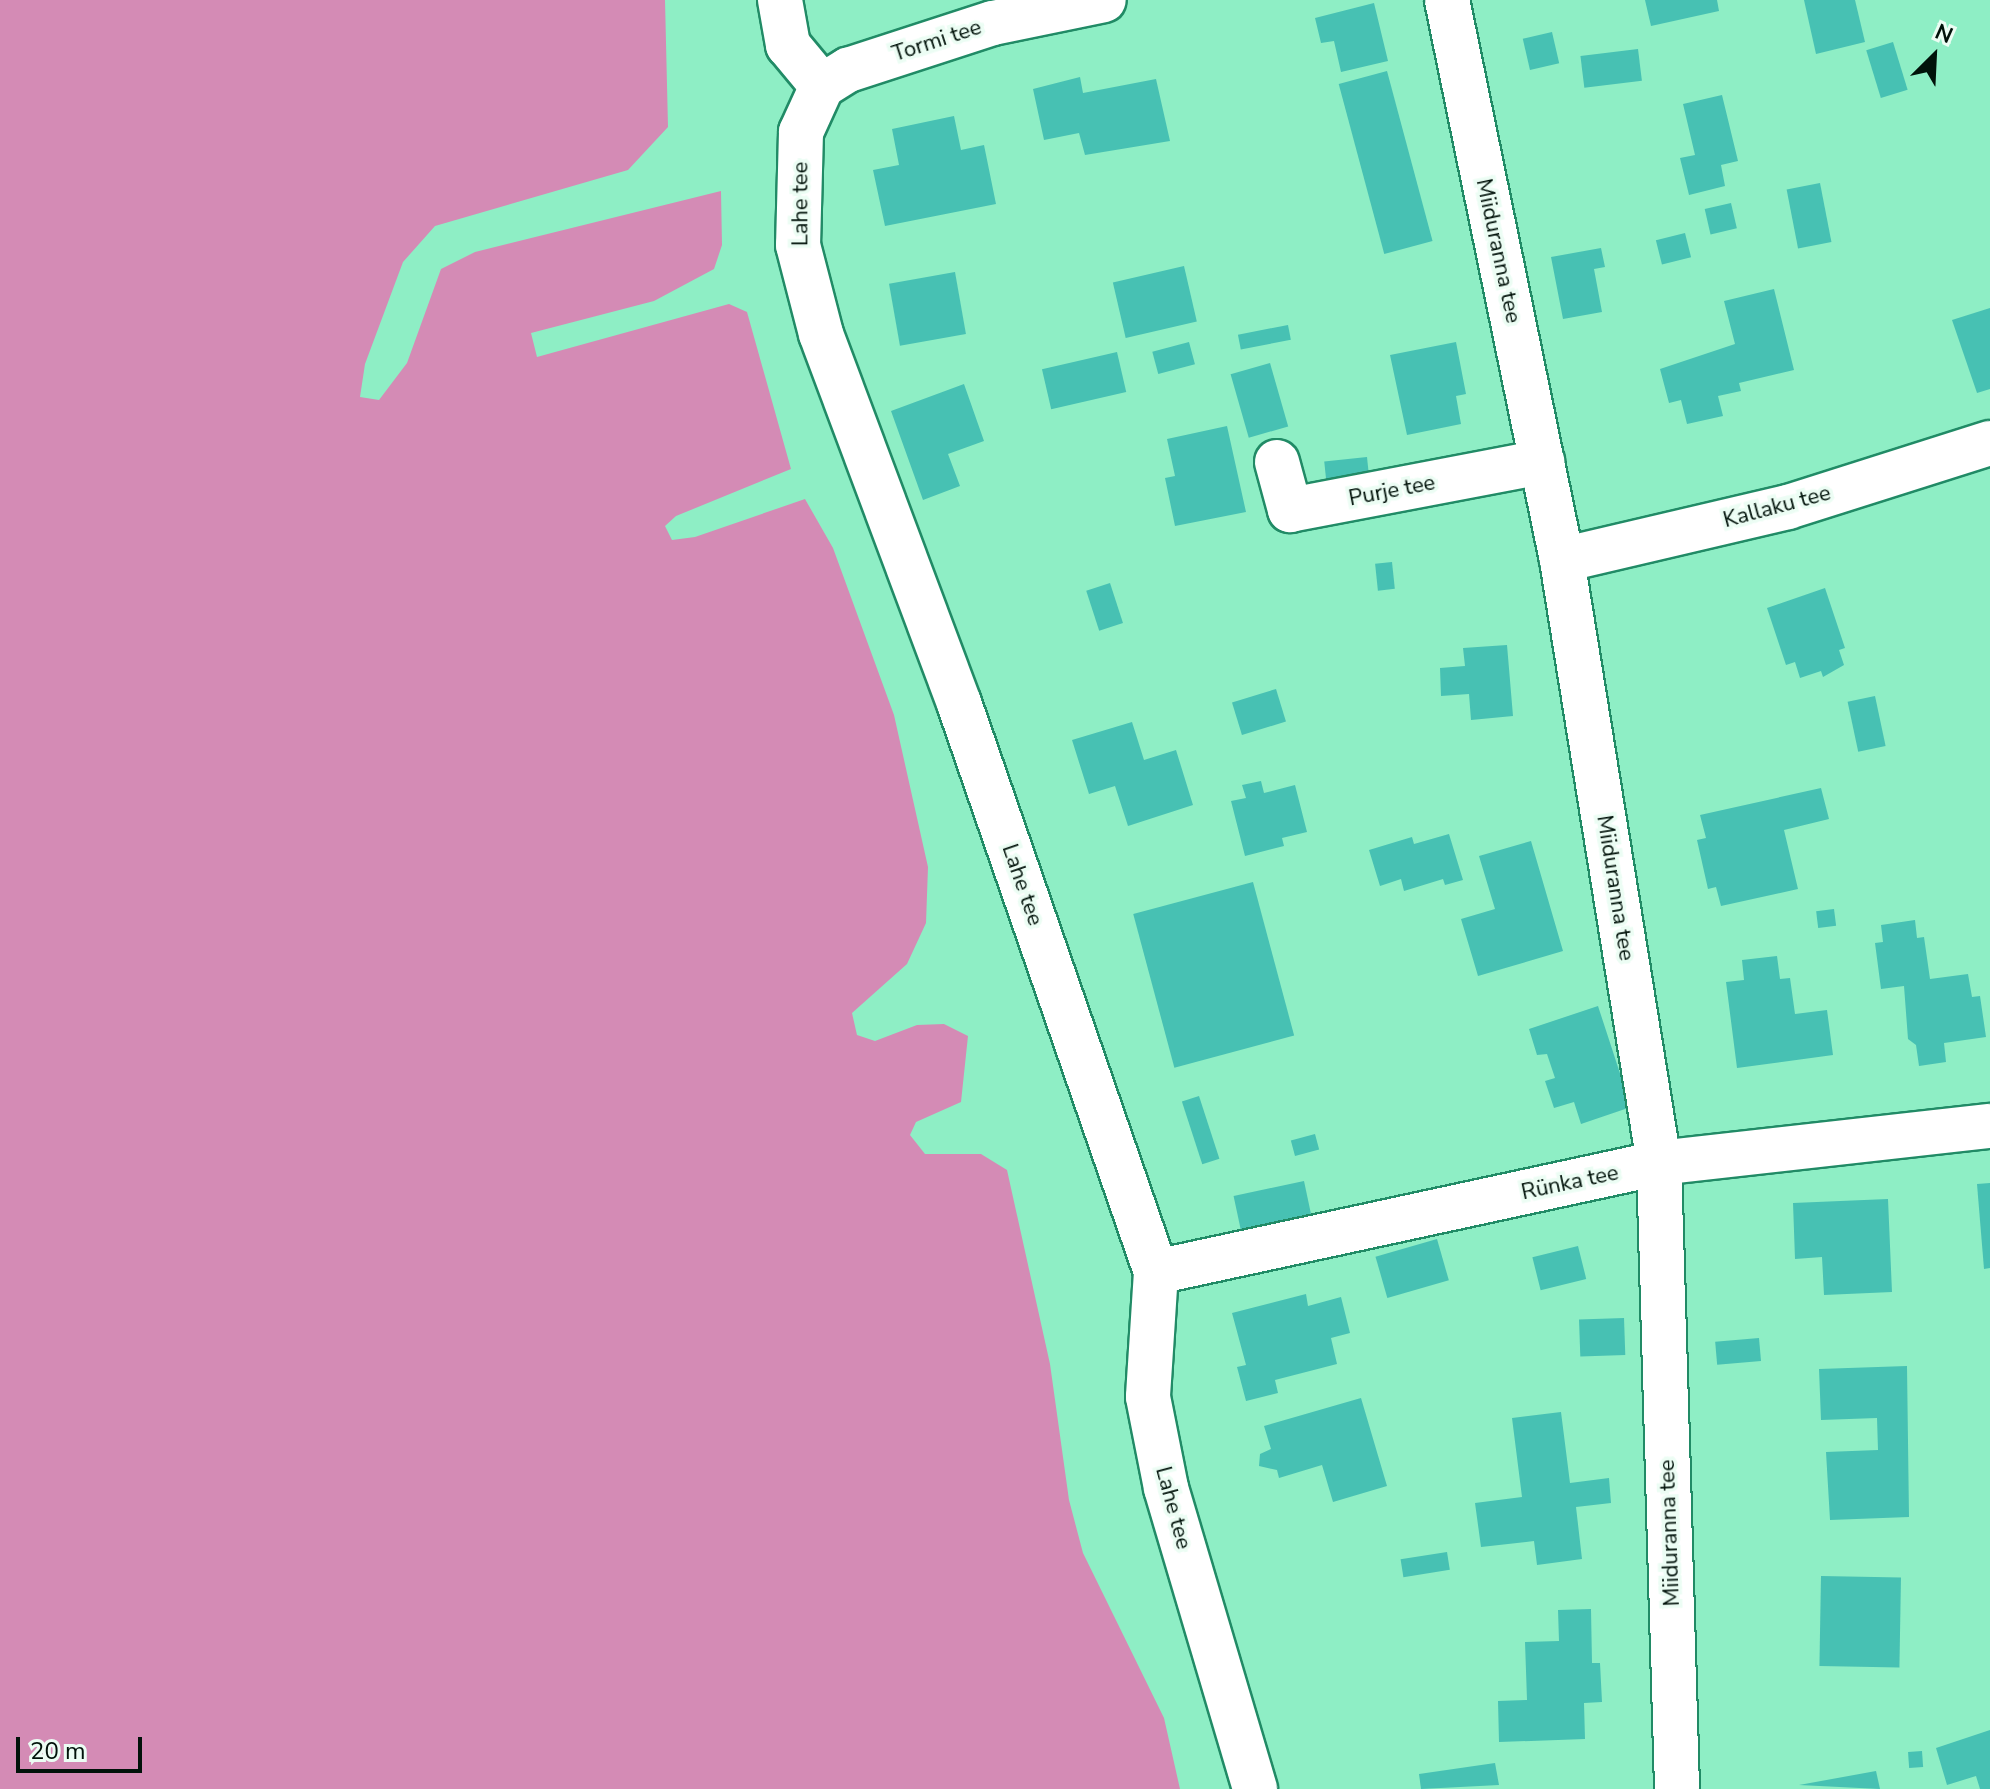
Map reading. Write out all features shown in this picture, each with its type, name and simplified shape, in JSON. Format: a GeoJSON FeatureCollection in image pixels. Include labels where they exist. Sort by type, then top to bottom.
{"type":"FeatureCollection","features":[{"type":"Feature","properties":{"kind":"street"},"geometry":{"type":"LineString","coordinates":[[780,0],[788,45],[822,86]]}},
{"type":"Feature","properties":{"kind":"street","name":"Tormi tee"},"geometry":{"type":"LineString","coordinates":[[822,86],[848,70],[993,23],[1104,0]]}},
{"type":"Feature","properties":{"kind":"street","name":"Miiduranna tee"},"geometry":{"type":"LineString","coordinates":[[1447,0],[1562,560],[1659,1163],[1677,1789]]}},
{"type":"Feature","properties":{"kind":"street","name":"Lahe tee"},"geometry":{"type":"LineString","coordinates":[[822,86],[801,132],[798,245],[821,334],[959,703],[1156,1272],[1148,1397],[1166,1488],[1255,1789]]}},
{"type":"Feature","properties":{"kind":"street","name":"Kallaku tee"},"geometry":{"type":"LineString","coordinates":[[1562,560],[1788,507],[1990,443]]}},
{"type":"Feature","properties":{"kind":"street","name":"Purje tee"},"geometry":{"type":"LineString","coordinates":[[1277,462],[1290,510],[1542,462]]}},
{"type":"Feature","properties":{"kind":"street","name":"Rünka tee"},"geometry":{"type":"LineString","coordinates":[[1156,1272],[1659,1163],[1990,1126]]}},
{"type":"Feature","properties":{"kind":"shaded area"},"geometry":{"type":"Polygon","coordinates":[[[0,0],[665,0],[668,127],[628,170],[435,226],[403,262],[365,364],[360,397],[379,400],[407,363],[441,269],[475,252],[721,191],[722,245],[714,269],[654,301],[531,333],[537,357],[729,304],[747,312],[791,469],[676,516],[665,526],[672,540],[695,537],[805,499],[833,548],[894,715],[928,867],[926,923],[907,964],[852,1013],[857,1035],[875,1041],[917,1025],[944,1024],[968,1036],[961,1102],[916,1122],[910,1135],[925,1154],[981,1154],[1007,1170],[1050,1364],[1069,1500],[1083,1553],[1164,1718],[1180,1789],[0,1789],[0,0]]]}},
{"type":"Feature","properties":{"kind":"building"},"geometry":{"type":"Polygon","coordinates":[[[1645,0],[1717,0],[1719,11],[1651,26],[1645,0]]]}},
{"type":"Feature","properties":{"kind":"building"},"geometry":{"type":"Polygon","coordinates":[[[1804,0],[1855,0],[1865,42],[1816,54],[1804,0]]]}},
{"type":"Feature","properties":{"kind":"building"},"geometry":{"type":"Polygon","coordinates":[[[1374,3],[1388,61],[1341,72],[1334,41],[1321,43],[1315,18],[1374,3]]]}},
{"type":"Feature","properties":{"kind":"building"},"geometry":{"type":"Polygon","coordinates":[[[1552,32],[1559,63],[1530,70],[1523,39],[1552,32]]]}},
{"type":"Feature","properties":{"kind":"building"},"geometry":{"type":"Polygon","coordinates":[[[1893,42],[1908,90],[1881,98],[1866,50],[1893,42]]]}},
{"type":"Feature","properties":{"kind":"building"},"geometry":{"type":"Polygon","coordinates":[[[1638,49],[1642,81],[1584,88],[1580,56],[1638,49]]]}},
{"type":"Feature","properties":{"kind":"building"},"geometry":{"type":"Polygon","coordinates":[[[1387,71],[1433,241],[1384,254],[1339,84],[1387,71]]]}},
{"type":"Feature","properties":{"kind":"building"},"geometry":{"type":"Polygon","coordinates":[[[1080,77],[1083,93],[1156,79],[1170,141],[1085,155],[1079,133],[1044,140],[1033,89],[1080,77]]]}},
{"type":"Feature","properties":{"kind":"building"},"geometry":{"type":"Polygon","coordinates":[[[1722,95],[1738,161],[1721,165],[1725,186],[1689,195],[1680,158],[1695,155],[1683,104],[1722,95]]]}},
{"type":"Feature","properties":{"kind":"building"},"geometry":{"type":"Polygon","coordinates":[[[954,116],[961,150],[984,145],[996,204],[885,226],[873,170],[899,165],[892,129],[954,116]]]}},
{"type":"Feature","properties":{"kind":"building"},"geometry":{"type":"Polygon","coordinates":[[[1820,183],[1831,242],[1798,248],[1787,189],[1820,183]]]}},
{"type":"Feature","properties":{"kind":"building"},"geometry":{"type":"Polygon","coordinates":[[[1731,203],[1737,228],[1711,234],[1705,209],[1731,203]]]}},
{"type":"Feature","properties":{"kind":"building"},"geometry":{"type":"Polygon","coordinates":[[[1685,233],[1691,257],[1662,265],[1656,240],[1685,233]]]}},
{"type":"Feature","properties":{"kind":"building"},"geometry":{"type":"Polygon","coordinates":[[[1601,248],[1605,267],[1594,269],[1602,312],[1563,319],[1551,257],[1601,248]]]}},
{"type":"Feature","properties":{"kind":"building"},"geometry":{"type":"Polygon","coordinates":[[[1184,266],[1197,322],[1126,338],[1113,282],[1184,266]]]}},
{"type":"Feature","properties":{"kind":"building"},"geometry":{"type":"Polygon","coordinates":[[[955,272],[966,334],[900,346],[889,284],[955,272]]]}},
{"type":"Feature","properties":{"kind":"building"},"geometry":{"type":"Polygon","coordinates":[[[1774,289],[1794,370],[1739,383],[1741,391],[1718,396],[1723,416],[1687,424],[1681,400],[1669,403],[1660,369],[1735,344],[1724,301],[1774,289]]]}},
{"type":"Feature","properties":{"kind":"building"},"geometry":{"type":"Polygon","coordinates":[[[1990,308],[1990,389],[1977,393],[1952,320],[1990,308]]]}},
{"type":"Feature","properties":{"kind":"building"},"geometry":{"type":"Polygon","coordinates":[[[1288,325],[1291,340],[1241,349],[1238,335],[1288,325]]]}},
{"type":"Feature","properties":{"kind":"building"},"geometry":{"type":"Polygon","coordinates":[[[1189,342],[1195,364],[1158,374],[1152,352],[1189,342]]]}},
{"type":"Feature","properties":{"kind":"building"},"geometry":{"type":"Polygon","coordinates":[[[1456,342],[1466,394],[1456,396],[1461,424],[1407,435],[1390,355],[1456,342]]]}},
{"type":"Feature","properties":{"kind":"building"},"geometry":{"type":"Polygon","coordinates":[[[1117,352],[1126,392],[1051,409],[1042,369],[1117,352]]]}},
{"type":"Feature","properties":{"kind":"building"},"geometry":{"type":"Polygon","coordinates":[[[1270,363],[1288,426],[1249,438],[1231,374],[1270,363]]]}},
{"type":"Feature","properties":{"kind":"building"},"geometry":{"type":"Polygon","coordinates":[[[964,384],[984,441],[948,454],[960,486],[923,500],[891,411],[964,384]]]}},
{"type":"Feature","properties":{"kind":"building"},"geometry":{"type":"Polygon","coordinates":[[[1227,426],[1246,512],[1175,526],[1165,478],[1175,476],[1167,439],[1227,426]]]}},
{"type":"Feature","properties":{"kind":"building"},"geometry":{"type":"Polygon","coordinates":[[[1367,457],[1369,477],[1326,481],[1324,461],[1367,457]]]}},
{"type":"Feature","properties":{"kind":"building"},"geometry":{"type":"Polygon","coordinates":[[[1392,562],[1395,589],[1378,591],[1375,564],[1392,562]]]}},
{"type":"Feature","properties":{"kind":"building"},"geometry":{"type":"Polygon","coordinates":[[[1110,583],[1123,623],[1099,631],[1086,591],[1110,583]]]}},
{"type":"Feature","properties":{"kind":"building"},"geometry":{"type":"Polygon","coordinates":[[[1825,588],[1845,648],[1839,650],[1844,665],[1823,677],[1821,671],[1800,678],[1795,662],[1786,665],[1767,608],[1825,588]]]}},
{"type":"Feature","properties":{"kind":"building"},"geometry":{"type":"Polygon","coordinates":[[[1507,645],[1513,716],[1471,720],[1469,694],[1441,696],[1440,668],[1465,666],[1463,648],[1507,645]]]}},
{"type":"Feature","properties":{"kind":"building"},"geometry":{"type":"Polygon","coordinates":[[[1276,689],[1286,722],[1242,735],[1232,702],[1276,689]]]}},
{"type":"Feature","properties":{"kind":"building"},"geometry":{"type":"Polygon","coordinates":[[[1875,696],[1886,746],[1858,752],[1848,702],[1875,696]]]}},
{"type":"Feature","properties":{"kind":"building"},"geometry":{"type":"Polygon","coordinates":[[[1132,722],[1144,760],[1176,750],[1193,805],[1128,826],[1115,786],[1089,794],[1072,740],[1132,722]]]}},
{"type":"Feature","properties":{"kind":"building"},"geometry":{"type":"Polygon","coordinates":[[[1261,781],[1264,793],[1295,785],[1307,832],[1282,838],[1284,846],[1245,856],[1231,801],[1246,798],[1242,785],[1261,781]]]}},
{"type":"Feature","properties":{"kind":"building"},"geometry":{"type":"Polygon","coordinates":[[[1821,788],[1829,819],[1784,830],[1798,889],[1721,906],[1716,887],[1708,889],[1697,840],[1706,838],[1700,815],[1821,788]]]}},
{"type":"Feature","properties":{"kind":"building"},"geometry":{"type":"Polygon","coordinates":[[[1449,834],[1463,880],[1445,885],[1443,879],[1404,891],[1401,879],[1380,886],[1369,850],[1412,837],[1414,844],[1449,834]]]}},
{"type":"Feature","properties":{"kind":"building"},"geometry":{"type":"Polygon","coordinates":[[[1531,841],[1563,951],[1478,976],[1461,919],[1495,909],[1479,856],[1531,841]]]}},
{"type":"Feature","properties":{"kind":"building"},"geometry":{"type":"Polygon","coordinates":[[[1253,882],[1294,1036],[1174,1068],[1133,914],[1253,882]]]}},
{"type":"Feature","properties":{"kind":"building"},"geometry":{"type":"Polygon","coordinates":[[[1834,909],[1836,926],[1818,928],[1816,911],[1834,909]]]}},
{"type":"Feature","properties":{"kind":"building"},"geometry":{"type":"Polygon","coordinates":[[[1915,920],[1917,938],[1924,937],[1930,979],[1968,974],[1972,997],[1980,996],[1986,1037],[1944,1043],[1946,1062],[1919,1066],[1916,1045],[1908,1039],[1904,986],[1881,989],[1875,943],[1883,942],[1881,925],[1915,920]]]}},
{"type":"Feature","properties":{"kind":"building"},"geometry":{"type":"Polygon","coordinates":[[[1777,956],[1780,979],[1790,978],[1795,1014],[1827,1010],[1833,1055],[1737,1068],[1726,982],[1744,980],[1742,960],[1777,956]]]}},
{"type":"Feature","properties":{"kind":"building"},"geometry":{"type":"Polygon","coordinates":[[[1598,1006],[1631,1107],[1581,1124],[1574,1102],[1554,1108],[1545,1081],[1555,1078],[1547,1054],[1537,1055],[1529,1029],[1598,1006]]]}},
{"type":"Feature","properties":{"kind":"building"},"geometry":{"type":"Polygon","coordinates":[[[1199,1096],[1219,1159],[1202,1164],[1182,1102],[1199,1096]]]}},
{"type":"Feature","properties":{"kind":"building"},"geometry":{"type":"Polygon","coordinates":[[[1315,1134],[1319,1149],[1295,1156],[1291,1140],[1315,1134]]]}},
{"type":"Feature","properties":{"kind":"building"},"geometry":{"type":"Polygon","coordinates":[[[1304,1181],[1312,1220],[1242,1235],[1234,1196],[1304,1181]]]}},
{"type":"Feature","properties":{"kind":"building"},"geometry":{"type":"Polygon","coordinates":[[[1990,1183],[1990,1268],[1984,1269],[1977,1184],[1990,1183]]]}},
{"type":"Feature","properties":{"kind":"building"},"geometry":{"type":"Polygon","coordinates":[[[1888,1199],[1892,1292],[1824,1295],[1822,1257],[1795,1259],[1793,1203],[1888,1199]]]}},
{"type":"Feature","properties":{"kind":"building"},"geometry":{"type":"Polygon","coordinates":[[[1437,1239],[1449,1280],[1387,1298],[1375,1257],[1437,1239]]]}},
{"type":"Feature","properties":{"kind":"building"},"geometry":{"type":"Polygon","coordinates":[[[1578,1246],[1586,1279],[1541,1290],[1532,1257],[1578,1246]]]}},
{"type":"Feature","properties":{"kind":"building"},"geometry":{"type":"Polygon","coordinates":[[[1306,1294],[1308,1306],[1341,1297],[1350,1333],[1331,1338],[1337,1364],[1275,1380],[1278,1393],[1246,1401],[1237,1367],[1246,1365],[1232,1313],[1306,1294]]]}},
{"type":"Feature","properties":{"kind":"building"},"geometry":{"type":"Polygon","coordinates":[[[1624,1318],[1625,1355],[1580,1357],[1579,1320],[1624,1318]]]}},
{"type":"Feature","properties":{"kind":"building"},"geometry":{"type":"Polygon","coordinates":[[[1759,1338],[1761,1361],[1717,1365],[1715,1342],[1759,1338]]]}},
{"type":"Feature","properties":{"kind":"building"},"geometry":{"type":"Polygon","coordinates":[[[1907,1366],[1909,1517],[1830,1520],[1826,1452],[1878,1450],[1877,1418],[1821,1420],[1819,1369],[1907,1366]]]}},
{"type":"Feature","properties":{"kind":"building"},"geometry":{"type":"Polygon","coordinates":[[[1361,1398],[1387,1486],[1333,1502],[1322,1465],[1279,1478],[1277,1470],[1259,1466],[1260,1454],[1271,1449],[1264,1426],[1361,1398]]]}},
{"type":"Feature","properties":{"kind":"building"},"geometry":{"type":"Polygon","coordinates":[[[1561,1412],[1570,1483],[1609,1478],[1611,1503],[1576,1507],[1582,1559],[1537,1565],[1534,1541],[1481,1547],[1475,1503],[1522,1497],[1512,1418],[1561,1412]]]}},
{"type":"Feature","properties":{"kind":"building"},"geometry":{"type":"Polygon","coordinates":[[[1447,1552],[1450,1570],[1403,1577],[1401,1559],[1447,1552]]]}},
{"type":"Feature","properties":{"kind":"building"},"geometry":{"type":"Polygon","coordinates":[[[1821,1576],[1901,1577],[1899,1667],[1819,1666],[1821,1576]]]}},
{"type":"Feature","properties":{"kind":"building"},"geometry":{"type":"Polygon","coordinates":[[[1591,1609],[1592,1663],[1600,1663],[1602,1702],[1584,1703],[1585,1739],[1499,1742],[1498,1701],[1527,1700],[1525,1642],[1559,1641],[1558,1610],[1591,1609]]]}},
{"type":"Feature","properties":{"kind":"building"},"geometry":{"type":"Polygon","coordinates":[[[1990,1730],[1990,1789],[1980,1789],[1976,1776],[1947,1785],[1936,1748],[1990,1730]]]}},
{"type":"Feature","properties":{"kind":"building"},"geometry":{"type":"Polygon","coordinates":[[[1922,1751],[1923,1767],[1909,1768],[1908,1752],[1922,1751]]]}},
{"type":"Feature","properties":{"kind":"building"},"geometry":{"type":"Polygon","coordinates":[[[1495,1763],[1499,1785],[1421,1789],[1419,1774],[1495,1763]]]}},
{"type":"Feature","properties":{"kind":"building"},"geometry":{"type":"Polygon","coordinates":[[[1876,1771],[1880,1789],[1799,1785],[1876,1771]]]}}]}
